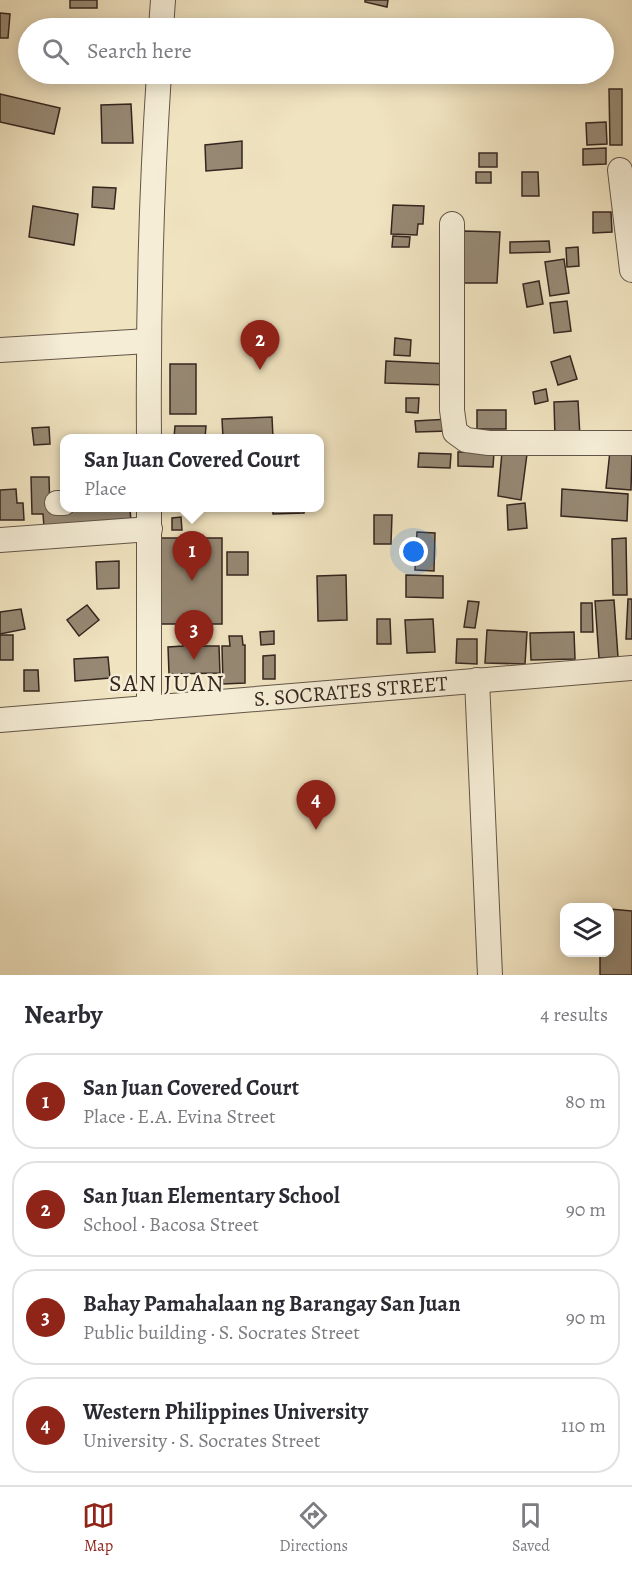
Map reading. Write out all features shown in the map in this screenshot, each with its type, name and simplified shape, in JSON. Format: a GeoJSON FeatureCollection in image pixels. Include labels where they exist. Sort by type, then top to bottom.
{"type":"FeatureCollection","features":[{"type":"Feature","properties":{"kind":"street"},"geometry":{"type":"LineString","coordinates":[[162,18],[163,0]]}},
{"type":"Feature","properties":{"kind":"street"},"geometry":{"type":"LineString","coordinates":[[149,434],[148,341],[158,84]]}},
{"type":"Feature","properties":{"kind":"street"},"geometry":{"type":"LineString","coordinates":[[620,170],[632,270]]}},
{"type":"Feature","properties":{"kind":"street"},"geometry":{"type":"LineString","coordinates":[[452,224],[452,410],[455,432],[466,440],[489,443],[632,443]]}},
{"type":"Feature","properties":{"kind":"street"},"geometry":{"type":"LineString","coordinates":[[0,350],[148,341]]}},
{"type":"Feature","properties":{"kind":"street"},"geometry":{"type":"LineString","coordinates":[[0,540],[149,518],[149,708]]}},
{"type":"Feature","properties":{"kind":"street","name":"S. SOCRATES STREET"},"geometry":{"type":"LineString","coordinates":[[0,720],[632,668]]}},
{"type":"Feature","properties":{"kind":"street"},"geometry":{"type":"LineString","coordinates":[[477,680],[490,975]]}},
{"type":"Feature","properties":{"kind":"building"},"geometry":{"type":"Polygon","coordinates":[[[70,0],[97,0],[97,8],[70,8],[70,0]]]}},
{"type":"Feature","properties":{"kind":"building"},"geometry":{"type":"Polygon","coordinates":[[[365,0],[388,0],[387,7],[365,2],[365,0]]]}},
{"type":"Feature","properties":{"kind":"building"},"geometry":{"type":"Polygon","coordinates":[[[0,13],[10,14],[8,38],[0,38],[0,13]]]}},
{"type":"Feature","properties":{"kind":"building"},"geometry":{"type":"Polygon","coordinates":[[[609,89],[622,89],[622,145],[610,145],[609,89]]]}},
{"type":"Feature","properties":{"kind":"building"},"geometry":{"type":"Polygon","coordinates":[[[0,94],[60,108],[54,134],[0,122],[0,94]]]}},
{"type":"Feature","properties":{"kind":"building"},"geometry":{"type":"Polygon","coordinates":[[[131,104],[133,143],[102,143],[101,105],[131,104]]]}},
{"type":"Feature","properties":{"kind":"building"},"geometry":{"type":"Polygon","coordinates":[[[606,122],[607,144],[587,145],[586,123],[606,122]]]}},
{"type":"Feature","properties":{"kind":"building"},"geometry":{"type":"Polygon","coordinates":[[[242,141],[242,168],[206,171],[205,145],[242,141]]]}},
{"type":"Feature","properties":{"kind":"building"},"geometry":{"type":"Polygon","coordinates":[[[606,148],[606,164],[583,165],[583,149],[606,148]]]}},
{"type":"Feature","properties":{"kind":"building"},"geometry":{"type":"Polygon","coordinates":[[[479,153],[497,153],[497,167],[479,167],[479,153]]]}},
{"type":"Feature","properties":{"kind":"building"},"geometry":{"type":"Polygon","coordinates":[[[476,172],[491,172],[491,183],[476,183],[476,172]]]}},
{"type":"Feature","properties":{"kind":"building"},"geometry":{"type":"Polygon","coordinates":[[[522,172],[538,172],[539,196],[522,196],[522,172]]]}},
{"type":"Feature","properties":{"kind":"building"},"geometry":{"type":"Polygon","coordinates":[[[93,187],[116,188],[114,209],[92,207],[93,187]]]}},
{"type":"Feature","properties":{"kind":"building"},"geometry":{"type":"Polygon","coordinates":[[[393,205],[424,206],[423,224],[418,224],[417,235],[391,234],[393,205]]]}},
{"type":"Feature","properties":{"kind":"building"},"geometry":{"type":"Polygon","coordinates":[[[33,206],[78,214],[74,245],[29,237],[33,206]]]}},
{"type":"Feature","properties":{"kind":"building"},"geometry":{"type":"Polygon","coordinates":[[[593,212],[611,212],[612,232],[593,233],[593,212]]]}},
{"type":"Feature","properties":{"kind":"building"},"geometry":{"type":"Polygon","coordinates":[[[464,231],[500,232],[497,283],[462,283],[464,231]]]}},
{"type":"Feature","properties":{"kind":"building"},"geometry":{"type":"Polygon","coordinates":[[[393,236],[410,237],[409,247],[392,247],[393,236]]]}},
{"type":"Feature","properties":{"kind":"building"},"geometry":{"type":"Polygon","coordinates":[[[549,241],[550,252],[510,253],[510,242],[549,241]]]}},
{"type":"Feature","properties":{"kind":"building"},"geometry":{"type":"Polygon","coordinates":[[[578,247],[579,266],[567,267],[566,248],[578,247]]]}},
{"type":"Feature","properties":{"kind":"building"},"geometry":{"type":"Polygon","coordinates":[[[564,259],[569,293],[550,296],[545,262],[564,259]]]}},
{"type":"Feature","properties":{"kind":"building"},"geometry":{"type":"Polygon","coordinates":[[[539,281],[543,304],[527,307],[523,284],[539,281]]]}},
{"type":"Feature","properties":{"kind":"building"},"geometry":{"type":"Polygon","coordinates":[[[567,301],[571,331],[554,333],[550,303],[567,301]]]}},
{"type":"Feature","properties":{"kind":"building"},"geometry":{"type":"Polygon","coordinates":[[[395,338],[411,340],[410,356],[394,355],[395,338]]]}},
{"type":"Feature","properties":{"kind":"building"},"geometry":{"type":"Polygon","coordinates":[[[570,356],[577,379],[558,385],[551,362],[570,356]]]}},
{"type":"Feature","properties":{"kind":"building"},"geometry":{"type":"Polygon","coordinates":[[[386,361],[450,364],[449,385],[385,383],[386,361]]]}},
{"type":"Feature","properties":{"kind":"building"},"geometry":{"type":"Polygon","coordinates":[[[170,364],[196,364],[196,414],[170,414],[170,364]]]}},
{"type":"Feature","properties":{"kind":"building"},"geometry":{"type":"Polygon","coordinates":[[[546,389],[548,401],[535,404],[533,392],[546,389]]]}},
{"type":"Feature","properties":{"kind":"building"},"geometry":{"type":"Polygon","coordinates":[[[406,398],[419,398],[418,413],[406,412],[406,398]]]}},
{"type":"Feature","properties":{"kind":"building"},"geometry":{"type":"Polygon","coordinates":[[[578,401],[580,437],[555,438],[554,402],[578,401]]]}},
{"type":"Feature","properties":{"kind":"building"},"geometry":{"type":"Polygon","coordinates":[[[477,410],[506,410],[506,429],[477,429],[477,410]]]}},
{"type":"Feature","properties":{"kind":"building"},"geometry":{"type":"Polygon","coordinates":[[[272,417],[273,434],[223,434],[222,419],[272,417]]]}},
{"type":"Feature","properties":{"kind":"building"},"geometry":{"type":"Polygon","coordinates":[[[449,419],[449,431],[416,432],[415,421],[449,419]]]}},
{"type":"Feature","properties":{"kind":"building"},"geometry":{"type":"Polygon","coordinates":[[[175,426],[206,426],[205,434],[174,434],[175,426]]]}},
{"type":"Feature","properties":{"kind":"building"},"geometry":{"type":"Polygon","coordinates":[[[49,427],[50,444],[34,445],[32,428],[49,427]]]}},
{"type":"Feature","properties":{"kind":"building"},"geometry":{"type":"Polygon","coordinates":[[[610,451],[632,453],[631,490],[606,488],[610,451]]]}},
{"type":"Feature","properties":{"kind":"building"},"geometry":{"type":"Polygon","coordinates":[[[458,452],[494,452],[493,467],[458,466],[458,452]]]}},
{"type":"Feature","properties":{"kind":"building"},"geometry":{"type":"Polygon","coordinates":[[[502,452],[527,454],[521,500],[498,496],[502,452]]]}},
{"type":"Feature","properties":{"kind":"building"},"geometry":{"type":"Polygon","coordinates":[[[419,453],[451,454],[450,468],[418,467],[419,453]]]}},
{"type":"Feature","properties":{"kind":"building"},"geometry":{"type":"Polygon","coordinates":[[[31,477],[49,477],[50,512],[130,512],[131,522],[44,527],[43,514],[32,514],[31,477]]]}},
{"type":"Feature","properties":{"kind":"building"},"geometry":{"type":"Polygon","coordinates":[[[16,489],[17,503],[23,503],[24,520],[0,520],[0,490],[16,489]]]}},
{"type":"Feature","properties":{"kind":"building"},"geometry":{"type":"Polygon","coordinates":[[[562,489],[628,494],[627,521],[561,516],[562,489]]]}},
{"type":"Feature","properties":{"kind":"building"},"geometry":{"type":"Polygon","coordinates":[[[525,503],[527,528],[508,530],[507,505],[525,503]]]}},
{"type":"Feature","properties":{"kind":"building"},"geometry":{"type":"Polygon","coordinates":[[[273,512],[304,512],[304,513],[273,514],[273,512]]]}},
{"type":"Feature","properties":{"kind":"building"},"geometry":{"type":"Polygon","coordinates":[[[374,515],[392,515],[391,544],[374,544],[374,515]]]}},
{"type":"Feature","properties":{"kind":"building"},"geometry":{"type":"Polygon","coordinates":[[[181,517],[182,530],[172,530],[172,518],[181,517]]]}},
{"type":"Feature","properties":{"kind":"building"},"geometry":{"type":"Polygon","coordinates":[[[417,532],[435,533],[434,571],[415,570],[417,532]]]}},
{"type":"Feature","properties":{"kind":"building"},"geometry":{"type":"Polygon","coordinates":[[[161,538],[222,538],[222,624],[161,624],[161,538]]]}},
{"type":"Feature","properties":{"kind":"building"},"geometry":{"type":"Polygon","coordinates":[[[626,538],[627,595],[613,595],[612,539],[626,538]]]}},
{"type":"Feature","properties":{"kind":"building"},"geometry":{"type":"Polygon","coordinates":[[[227,552],[248,552],[248,575],[227,575],[227,552]]]}},
{"type":"Feature","properties":{"kind":"building"},"geometry":{"type":"Polygon","coordinates":[[[119,561],[119,588],[97,589],[96,562],[119,561]]]}},
{"type":"Feature","properties":{"kind":"building"},"geometry":{"type":"Polygon","coordinates":[[[346,575],[347,620],[318,621],[317,576],[346,575]]]}},
{"type":"Feature","properties":{"kind":"building"},"geometry":{"type":"Polygon","coordinates":[[[406,575],[443,576],[443,598],[406,597],[406,575]]]}},
{"type":"Feature","properties":{"kind":"building"},"geometry":{"type":"Polygon","coordinates":[[[628,599],[632,599],[632,639],[626,639],[628,599]]]}},
{"type":"Feature","properties":{"kind":"building"},"geometry":{"type":"Polygon","coordinates":[[[614,600],[618,657],[599,658],[595,601],[614,600]]]}},
{"type":"Feature","properties":{"kind":"building"},"geometry":{"type":"Polygon","coordinates":[[[468,601],[479,602],[475,628],[464,627],[468,601]]]}},
{"type":"Feature","properties":{"kind":"building"},"geometry":{"type":"Polygon","coordinates":[[[581,603],[592,603],[593,632],[581,632],[581,603]]]}},
{"type":"Feature","properties":{"kind":"building"},"geometry":{"type":"Polygon","coordinates":[[[87,605],[99,620],[79,636],[67,620],[87,605]]]}},
{"type":"Feature","properties":{"kind":"building"},"geometry":{"type":"Polygon","coordinates":[[[21,609],[25,629],[0,634],[0,612],[21,609]]]}},
{"type":"Feature","properties":{"kind":"building"},"geometry":{"type":"Polygon","coordinates":[[[377,619],[390,619],[391,644],[377,644],[377,619]]]}},
{"type":"Feature","properties":{"kind":"building"},"geometry":{"type":"Polygon","coordinates":[[[433,619],[435,652],[407,653],[405,620],[433,619]]]}},
{"type":"Feature","properties":{"kind":"building"},"geometry":{"type":"Polygon","coordinates":[[[487,630],[527,632],[525,664],[485,663],[487,630]]]}},
{"type":"Feature","properties":{"kind":"building"},"geometry":{"type":"Polygon","coordinates":[[[274,631],[274,644],[261,645],[260,632],[274,631]]]}},
{"type":"Feature","properties":{"kind":"building"},"geometry":{"type":"Polygon","coordinates":[[[574,632],[575,659],[531,660],[530,633],[574,632]]]}},
{"type":"Feature","properties":{"kind":"building"},"geometry":{"type":"Polygon","coordinates":[[[0,635],[13,635],[13,660],[0,660],[0,635]]]}},
{"type":"Feature","properties":{"kind":"building"},"geometry":{"type":"Polygon","coordinates":[[[229,636],[242,636],[243,645],[245,645],[245,683],[223,684],[222,646],[230,646],[229,636]]]}},
{"type":"Feature","properties":{"kind":"building"},"geometry":{"type":"Polygon","coordinates":[[[183,637],[200,637],[200,646],[219,646],[220,673],[169,674],[168,647],[183,646],[183,637]]]}},
{"type":"Feature","properties":{"kind":"building"},"geometry":{"type":"Polygon","coordinates":[[[457,639],[477,639],[477,664],[456,663],[457,639]]]}},
{"type":"Feature","properties":{"kind":"building"},"geometry":{"type":"Polygon","coordinates":[[[275,655],[275,679],[263,679],[263,656],[275,655]]]}},
{"type":"Feature","properties":{"kind":"building"},"geometry":{"type":"Polygon","coordinates":[[[108,657],[110,678],[75,681],[74,659],[108,657]]]}},
{"type":"Feature","properties":{"kind":"building"},"geometry":{"type":"Polygon","coordinates":[[[24,670],[38,670],[39,691],[24,691],[24,670]]]}},
{"type":"Feature","properties":{"kind":"building"},"geometry":{"type":"Polygon","coordinates":[[[614,909],[632,911],[632,975],[600,975],[600,957],[614,957],[614,909]]]}},
{"type":"Feature","properties":{"kind":"place","name":"San Juan Elementary School"},"geometry":{"type":"Point","coordinates":[260,370]}},
{"type":"Feature","properties":{"kind":"place","name":"San Juan Covered Court"},"geometry":{"type":"Point","coordinates":[192,581]}},
{"type":"Feature","properties":{"kind":"place","name":"Bahay Pamahalaan ng Barangay San Juan"},"geometry":{"type":"Point","coordinates":[194,660]}},
{"type":"Feature","properties":{"kind":"place","name":"Western Philippines University"},"geometry":{"type":"Point","coordinates":[316,830]}},
{"type":"Feature","properties":{"kind":"district","name":"SAN JUAN"},"geometry":{"type":"Point","coordinates":[167,683]}}]}
